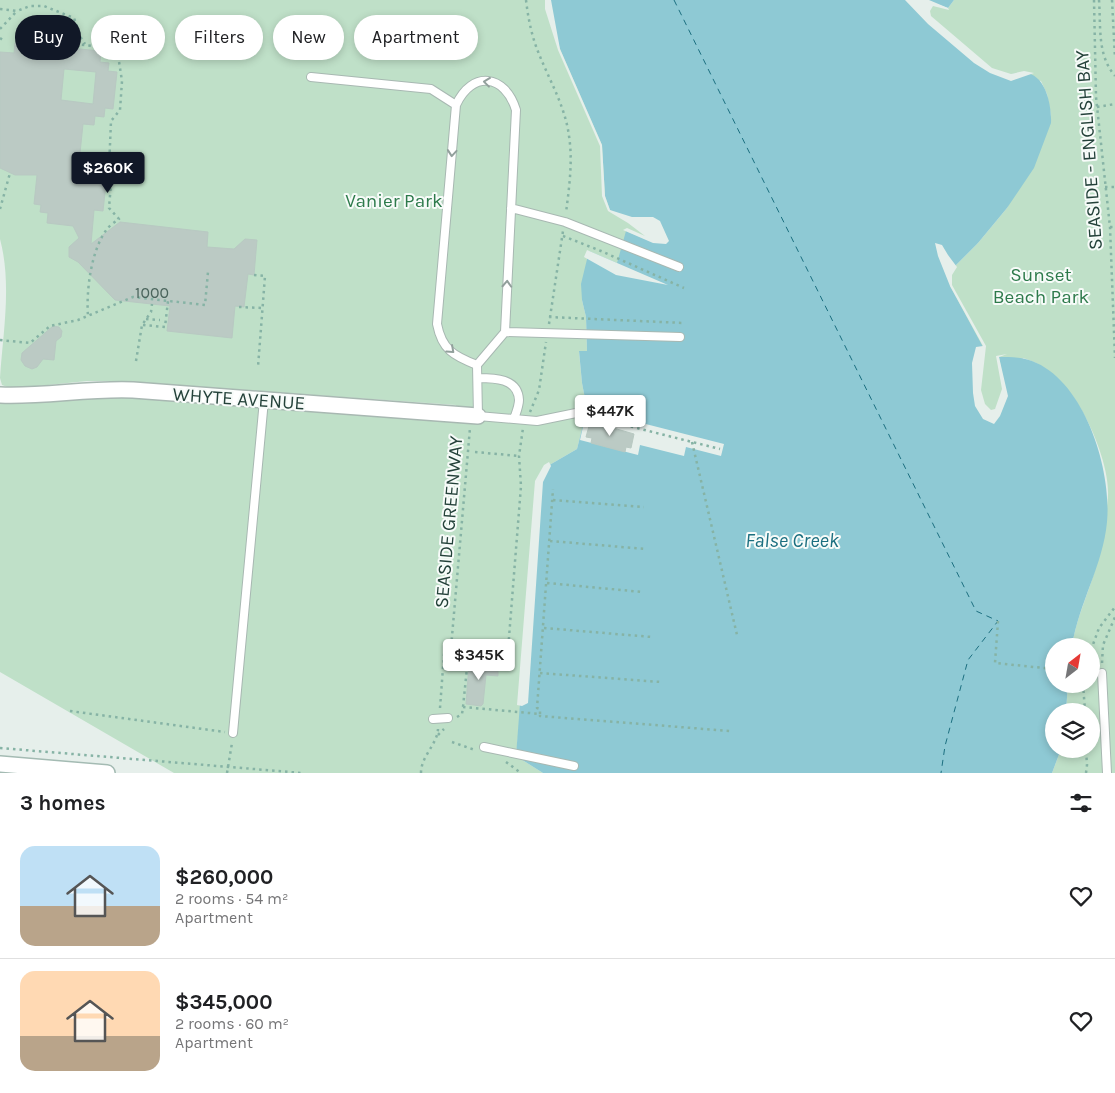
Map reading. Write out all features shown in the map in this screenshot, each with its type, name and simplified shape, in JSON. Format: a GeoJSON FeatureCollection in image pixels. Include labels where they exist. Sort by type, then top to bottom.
{"type":"FeatureCollection","features":[{"type":"Feature","properties":{"kind":"street","name":"WHYTE AVENUE"},"geometry":{"type":"LineString","coordinates":[[0,395],[14,396],[101,389],[474,416]]}},
{"type":"Feature","properties":{"kind":"street"},"geometry":{"type":"LineString","coordinates":[[0,764],[107,773]]}},
{"type":"Feature","properties":{"kind":"lane"},"geometry":{"type":"LineString","coordinates":[[311,76],[431,89],[456,105]]}},
{"type":"Feature","properties":{"kind":"lane"},"geometry":{"type":"LineString","coordinates":[[477,365],[461,359],[448,349],[440,338],[437,324],[456,105],[460,95],[468,86],[476,81],[488,80],[498,84],[512,99],[516,110],[505,332],[477,365],[478,378],[474,416],[537,421],[576,413],[585,416]]}},
{"type":"Feature","properties":{"kind":"lane"},"geometry":{"type":"LineString","coordinates":[[511,208],[565,222],[679,267]]}},
{"type":"Feature","properties":{"kind":"lane"},"geometry":{"type":"LineString","coordinates":[[505,332],[680,337]]}},
{"type":"Feature","properties":{"kind":"lane"},"geometry":{"type":"LineString","coordinates":[[478,378],[498,378],[516,388],[519,400],[514,419]]}},
{"type":"Feature","properties":{"kind":"lane"},"geometry":{"type":"LineString","coordinates":[[233,733],[264,400]]}},
{"type":"Feature","properties":{"kind":"lane"},"geometry":{"type":"LineString","coordinates":[[1102,673],[1107,773]]}},
{"type":"Feature","properties":{"kind":"lane"},"geometry":{"type":"LineString","coordinates":[[436,720],[452,719]]}},
{"type":"Feature","properties":{"kind":"lane"},"geometry":{"type":"LineString","coordinates":[[484,747],[574,766]]}},
{"type":"Feature","properties":{"kind":"path"},"geometry":{"type":"LineString","coordinates":[[526,0],[537,49],[554,87],[569,135],[570,171],[567,206]]}},
{"type":"Feature","properties":{"kind":"path","name":"SEASIDE - ENGLISH BAY"},"geometry":{"type":"LineString","coordinates":[[1094,0],[1097,107],[1110,228],[1115,358]]}},
{"type":"Feature","properties":{"kind":"path"},"geometry":{"type":"LineString","coordinates":[[1099,0],[1102,55],[1108,68],[1115,76]]}},
{"type":"Feature","properties":{"kind":"path"},"geometry":{"type":"LineString","coordinates":[[1112,0],[1115,58]]}},
{"type":"Feature","properties":{"kind":"path"},"geometry":{"type":"LineString","coordinates":[[0,29],[17,11],[30,6],[44,6],[68,15],[77,24],[81,38],[86,45]]}},
{"type":"Feature","properties":{"kind":"path"},"geometry":{"type":"LineString","coordinates":[[0,9],[17,11]]}},
{"type":"Feature","properties":{"kind":"path"},"geometry":{"type":"LineString","coordinates":[[0,38],[4,41]]}},
{"type":"Feature","properties":{"kind":"path"},"geometry":{"type":"LineString","coordinates":[[81,44],[97,48],[107,54],[118,55],[122,81],[120,110],[111,120],[109,168],[112,183],[109,208],[119,219],[107,229],[95,255],[87,296],[88,316]]}},
{"type":"Feature","properties":{"kind":"path"},"geometry":{"type":"LineString","coordinates":[[1097,107],[1115,104]]}},
{"type":"Feature","properties":{"kind":"path"},"geometry":{"type":"LineString","coordinates":[[0,208],[10,173]]}},
{"type":"Feature","properties":{"kind":"path"},"geometry":{"type":"LineString","coordinates":[[1105,187],[1115,187]]}},
{"type":"Feature","properties":{"kind":"path"},"geometry":{"type":"LineString","coordinates":[[1110,228],[1115,227]]}},
{"type":"Feature","properties":{"kind":"path"},"geometry":{"type":"LineString","coordinates":[[684,288],[563,236],[549,318],[684,323]]}},
{"type":"Feature","properties":{"kind":"path"},"geometry":{"type":"LineString","coordinates":[[1110,264],[1115,264]]}},
{"type":"Feature","properties":{"kind":"path"},"geometry":{"type":"LineString","coordinates":[[0,340],[30,343],[50,326],[88,316],[133,297],[205,305],[208,272]]}},
{"type":"Feature","properties":{"kind":"path"},"geometry":{"type":"LineString","coordinates":[[254,275],[265,276],[258,367]]}},
{"type":"Feature","properties":{"kind":"path"},"geometry":{"type":"LineString","coordinates":[[142,325],[165,327],[168,301]]}},
{"type":"Feature","properties":{"kind":"path"},"geometry":{"type":"LineString","coordinates":[[136,361],[142,325],[150,312],[152,304]]}},
{"type":"Feature","properties":{"kind":"path"},"geometry":{"type":"LineString","coordinates":[[239,307],[262,308]]}},
{"type":"Feature","properties":{"kind":"path"},"geometry":{"type":"LineString","coordinates":[[146,318],[160,320]]}},
{"type":"Feature","properties":{"kind":"path"},"geometry":{"type":"LineString","coordinates":[[452,719],[462,714],[468,658],[495,659],[504,657],[508,650],[521,486],[519,456],[525,420],[539,390],[545,350]]}},
{"type":"Feature","properties":{"kind":"path","name":"SEASIDE GREENWAY"},"geometry":{"type":"LineString","coordinates":[[421,773],[427,754],[438,735],[436,720],[444,654],[451,648],[474,416]]}},
{"type":"Feature","properties":{"kind":"path"},"geometry":{"type":"LineString","coordinates":[[585,416],[720,450]]}},
{"type":"Feature","properties":{"kind":"path"},"geometry":{"type":"LineString","coordinates":[[692,442],[737,635]]}},
{"type":"Feature","properties":{"kind":"path"},"geometry":{"type":"LineString","coordinates":[[475,452],[519,456]]}},
{"type":"Feature","properties":{"kind":"path"},"geometry":{"type":"LineString","coordinates":[[540,714],[540,709],[537,708],[553,490]]}},
{"type":"Feature","properties":{"kind":"path"},"geometry":{"type":"LineString","coordinates":[[552,500],[644,507]]}},
{"type":"Feature","properties":{"kind":"path"},"geometry":{"type":"LineString","coordinates":[[550,541],[646,550]]}},
{"type":"Feature","properties":{"kind":"path"},"geometry":{"type":"LineString","coordinates":[[547,583],[642,592]]}},
{"type":"Feature","properties":{"kind":"path"},"geometry":{"type":"LineString","coordinates":[[1095,638],[1099,628],[1115,607]]}},
{"type":"Feature","properties":{"kind":"path"},"geometry":{"type":"LineString","coordinates":[[1102,673],[1103,645],[1115,617]]}},
{"type":"Feature","properties":{"kind":"path"},"geometry":{"type":"LineString","coordinates":[[998,621],[995,662],[1045,667]]}},
{"type":"Feature","properties":{"kind":"path"},"geometry":{"type":"LineString","coordinates":[[543,628],[652,637]]}},
{"type":"Feature","properties":{"kind":"path"},"geometry":{"type":"LineString","coordinates":[[540,672],[661,682]]}},
{"type":"Feature","properties":{"kind":"path"},"geometry":{"type":"LineString","coordinates":[[463,707],[540,714],[540,716],[730,731]]}},
{"type":"Feature","properties":{"kind":"path"},"geometry":{"type":"LineString","coordinates":[[70,711],[233,733],[227,773]]}},
{"type":"Feature","properties":{"kind":"path"},"geometry":{"type":"LineString","coordinates":[[0,748],[302,773]]}},
{"type":"Feature","properties":{"kind":"path"},"geometry":{"type":"LineString","coordinates":[[1086,773],[1087,758]]}},
{"type":"Feature","properties":{"kind":"path"},"geometry":{"type":"LineString","coordinates":[[1087,765],[1095,769]]}},
{"type":"Feature","properties":{"kind":"green space","name":"Vanier Park"},"geometry":{"type":"Polygon","coordinates":[[[0,0],[547,0],[648,235],[582,300],[586,317],[587,351],[579,352],[587,409],[577,449],[546,467],[516,756],[543,773],[174,773],[0,672],[0,403],[21,404],[116,395],[458,421],[456,405],[117,381],[87,381],[19,388],[10,388],[2,385],[0,378],[6,291],[4,256],[0,239],[0,0]]]}},
{"type":"Feature","properties":{"kind":"green space","name":"Sunset Beach Park"},"geometry":{"type":"Polygon","coordinates":[[[954,0],[1115,0],[1115,773],[1052,773],[1058,758],[1100,758],[1100,703],[1067,703],[1067,693],[1100,693],[1100,638],[1074,638],[1098,559],[1105,521],[1108,485],[1100,450],[1086,418],[1070,392],[1049,371],[1032,361],[1023,358],[1005,389],[997,410],[991,413],[983,405],[950,286],[950,274],[956,265],[978,243],[1007,208],[1051,115],[1047,94],[1041,81],[991,71],[929,18],[929,5],[948,8],[954,0]]]}},
{"type":"Feature","properties":{"kind":"water","name":"False Creek"},"geometry":{"type":"Polygon","coordinates":[[[547,0],[954,0],[948,8],[933,3],[927,13],[991,71],[1004,75],[1032,74],[1038,79],[1049,100],[1051,123],[1034,168],[1007,208],[978,243],[956,265],[950,274],[950,286],[983,347],[978,390],[986,410],[994,412],[1005,389],[999,357],[1032,361],[1051,372],[1067,387],[1080,407],[1091,429],[1105,478],[1107,522],[1105,538],[1074,638],[1045,638],[1045,693],[1067,693],[1067,703],[1045,703],[1045,758],[1058,758],[1052,773],[543,773],[516,756],[537,482],[546,467],[577,449],[587,409],[579,351],[587,351],[586,317],[581,284],[589,251],[617,263],[626,231],[645,239],[648,235],[610,210],[605,196],[602,145],[560,49],[547,0]]]}},
{"type":"Feature","properties":{"kind":"pier"},"geometry":{"type":"Polygon","coordinates":[[[545,0],[551,0],[560,49],[602,145],[605,196],[610,210],[632,217],[653,217],[660,221],[669,241],[666,244],[653,243],[623,230],[627,228],[645,236],[608,211],[602,196],[600,146],[558,50],[545,9],[545,0]]]}},
{"type":"Feature","properties":{"kind":"pier"},"geometry":{"type":"Polygon","coordinates":[[[905,0],[929,0],[948,8],[949,10],[933,6],[930,11],[931,16],[992,68],[1011,74],[1024,71],[1034,73],[1011,81],[990,73],[974,63],[928,24],[905,0]]]}},
{"type":"Feature","properties":{"kind":"pier"},"geometry":{"type":"Polygon","coordinates":[[[935,243],[942,245],[957,267],[952,275],[952,285],[986,346],[981,390],[985,404],[991,410],[995,409],[1002,389],[996,356],[1007,354],[999,357],[1008,396],[1000,416],[994,424],[983,419],[975,406],[973,393],[972,363],[976,347],[983,346],[950,286],[935,243]]]}},
{"type":"Feature","properties":{"kind":"pier"},"geometry":{"type":"Polygon","coordinates":[[[587,250],[668,285],[616,275],[584,257],[587,250]]]}},
{"type":"Feature","properties":{"kind":"pier"},"geometry":{"type":"Polygon","coordinates":[[[587,409],[724,444],[721,456],[686,447],[684,456],[640,445],[638,455],[580,440],[587,409]]]}},
{"type":"Feature","properties":{"kind":"pier"},"geometry":{"type":"Polygon","coordinates":[[[549,462],[551,466],[543,482],[528,703],[522,706],[517,705],[535,481],[544,465],[549,462]]]}},
{"type":"Feature","properties":{"kind":"building"},"geometry":{"type":"Polygon","coordinates":[[[15,43],[15,60],[81,60],[81,49],[91,50],[91,60],[100,60],[100,62],[109,63],[108,71],[117,72],[113,109],[105,108],[104,117],[95,116],[94,125],[83,124],[80,153],[91,155],[90,165],[97,166],[96,173],[107,174],[103,211],[94,210],[91,244],[120,222],[208,232],[207,247],[234,249],[245,239],[257,240],[254,275],[248,274],[244,307],[235,306],[232,338],[167,331],[170,306],[115,300],[78,262],[69,257],[69,247],[79,238],[73,226],[47,223],[48,213],[40,212],[41,205],[34,204],[37,175],[15,175],[0,168],[0,52],[14,53],[15,43]],[[64,69],[61,100],[93,104],[96,72],[64,69]]]}},
{"type":"Feature","properties":{"kind":"building"},"geometry":{"type":"Polygon","coordinates":[[[53,326],[59,327],[62,331],[61,337],[56,341],[54,360],[43,359],[37,367],[32,369],[25,366],[21,360],[22,353],[53,326]]]}},
{"type":"Feature","properties":{"kind":"building"},"geometry":{"type":"Polygon","coordinates":[[[596,423],[634,434],[631,448],[626,447],[625,452],[591,443],[592,438],[586,437],[589,426],[594,427],[596,423]]]}},
{"type":"Feature","properties":{"kind":"building"},"geometry":{"type":"Polygon","coordinates":[[[472,662],[498,664],[498,676],[486,675],[483,704],[481,706],[466,704],[469,664],[472,664],[472,662]]]}},
{"type":"Feature","properties":{"kind":"ferry route"},"geometry":{"type":"LineString","coordinates":[[674,0],[976,611],[998,621],[968,660],[945,746],[941,773]]}}]}
